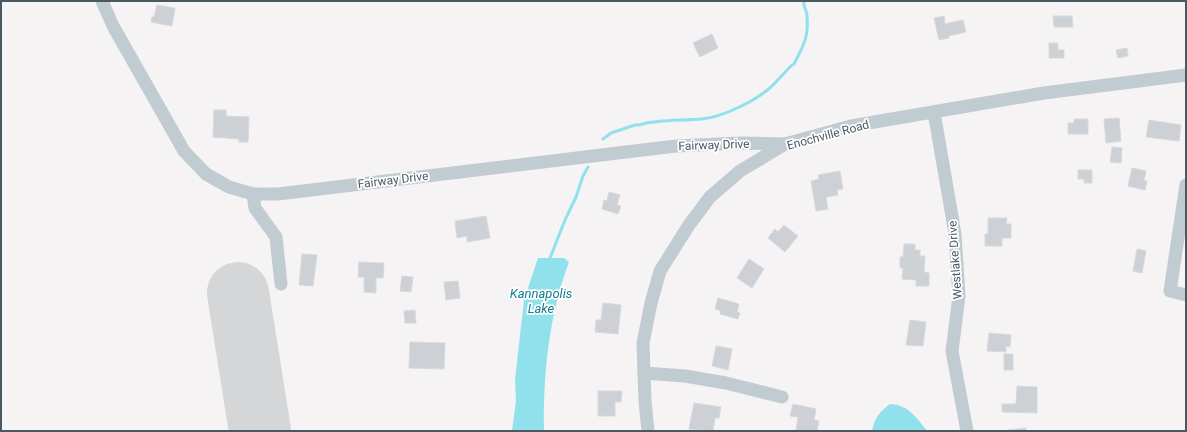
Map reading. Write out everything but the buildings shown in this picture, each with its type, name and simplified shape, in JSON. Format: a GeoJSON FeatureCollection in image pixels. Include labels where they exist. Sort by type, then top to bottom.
{"type":"FeatureCollection","features":[{"type":"Feature","properties":{"kind":"street","name":"Fairway Drive"},"geometry":{"type":"LineString","coordinates":[[102,1],[113,26],[184,151],[206,174],[229,187],[253,194],[278,194],[676,146],[742,143],[785,144]]}},
{"type":"Feature","properties":{"kind":"street","name":"Enochville Road"},"geometry":{"type":"LineString","coordinates":[[648,431],[643,343],[651,303],[660,271],[689,225],[710,197],[740,171],[785,144],[851,126],[1044,93],[1186,75]]}},
{"type":"Feature","properties":{"kind":"street","name":"Westlake Drive"},"geometry":{"type":"LineString","coordinates":[[934,112],[955,234],[959,296],[952,351],[967,431]]}},
{"type":"Feature","properties":{"kind":"street"},"geometry":{"type":"LineString","coordinates":[[1186,185],[1170,291],[1186,295]]}},
{"type":"Feature","properties":{"kind":"street"},"geometry":{"type":"LineString","coordinates":[[253,194],[256,208],[276,237],[281,284]]}},
{"type":"Feature","properties":{"kind":"street"},"geometry":{"type":"LineString","coordinates":[[644,373],[685,376],[726,383],[782,397]]}},
{"type":"Feature","properties":{"kind":"water","name":"Kannapolis Lake"},"geometry":{"type":"Polygon","coordinates":[[[538,258],[564,258],[569,262],[562,282],[552,324],[546,367],[544,431],[512,431],[516,401],[515,380],[524,300],[538,258]]]}},
{"type":"Feature","properties":{"kind":"water"},"geometry":{"type":"Polygon","coordinates":[[[890,404],[902,406],[907,409],[927,431],[872,431],[878,416],[883,409],[890,404]]]}},
{"type":"Feature","properties":{"kind":"waterway"},"geometry":{"type":"LineString","coordinates":[[603,139],[611,133],[635,125],[662,121],[710,118],[729,112],[756,98],[771,87],[794,64],[803,47],[807,30],[807,14],[804,1]]}},
{"type":"Feature","properties":{"kind":"waterway"},"geometry":{"type":"LineString","coordinates":[[548,260],[588,167]]}},
{"type":"Feature","properties":{"kind":"runway"},"geometry":{"type":"LineString","coordinates":[[238,293],[260,431]]}}]}
